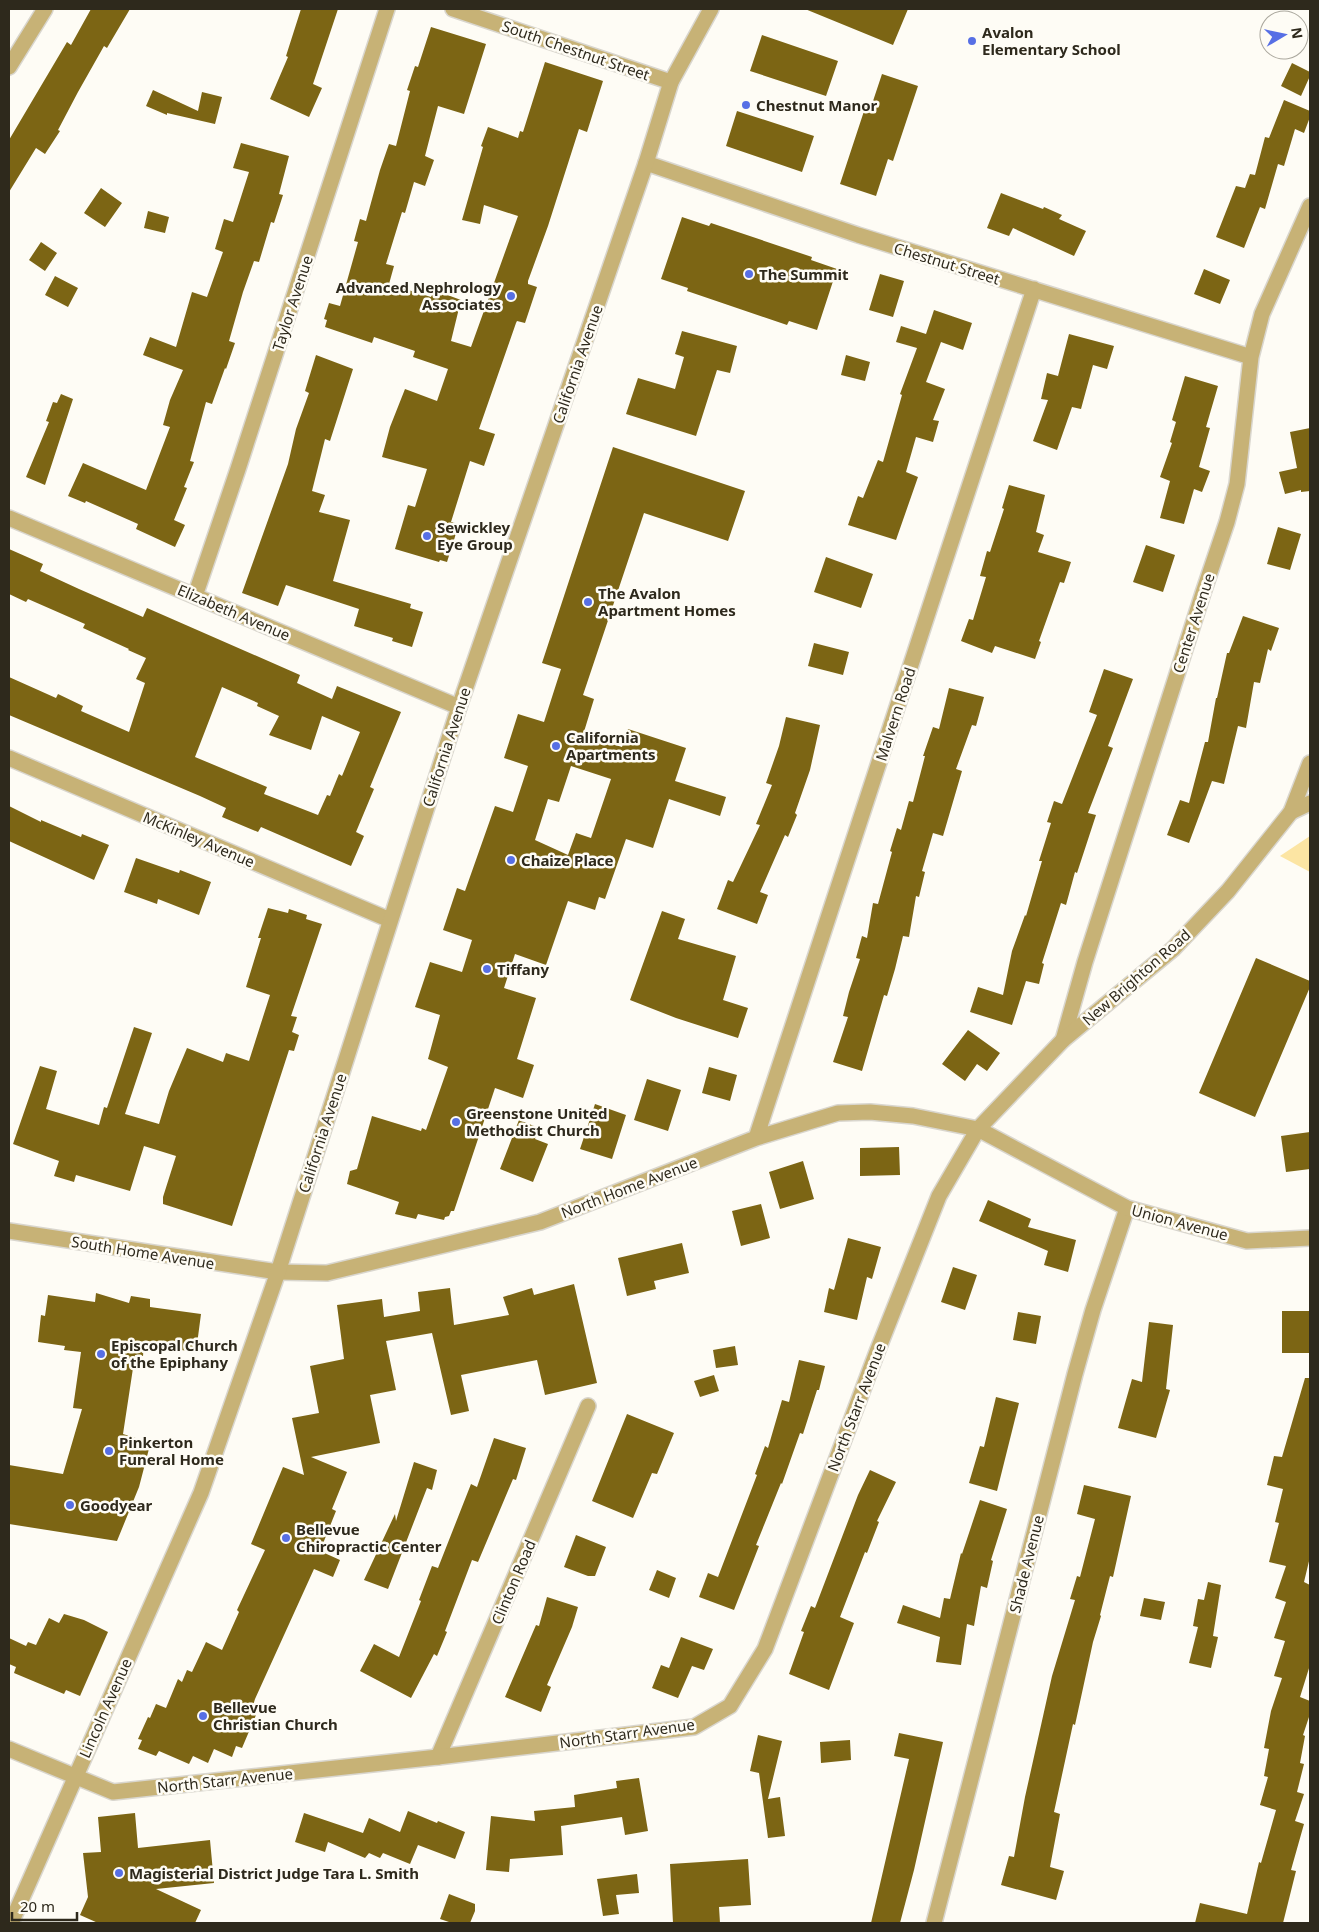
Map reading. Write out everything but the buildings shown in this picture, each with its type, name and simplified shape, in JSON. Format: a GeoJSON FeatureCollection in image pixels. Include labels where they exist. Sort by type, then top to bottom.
{"type":"FeatureCollection","features":[{"type":"Feature","properties":{"kind":"street"},"geometry":{"type":"LineString","coordinates":[[9,67],[45,9]]}},
{"type":"Feature","properties":{"kind":"street","name":"Taylor Avenue"},"geometry":{"type":"LineString","coordinates":[[195,596],[242,459],[388,9]]}},
{"type":"Feature","properties":{"kind":"street","name":"South Chestnut Street"},"geometry":{"type":"LineString","coordinates":[[453,9],[671,82]]}},
{"type":"Feature","properties":{"kind":"street","name":"California Avenue"},"geometry":{"type":"LineString","coordinates":[[201,1493],[278,1272],[459,707],[646,164],[671,82],[711,9]]}},
{"type":"Feature","properties":{"kind":"street","name":"Chestnut Street"},"geometry":{"type":"LineString","coordinates":[[646,164],[858,236],[1251,357]]}},
{"type":"Feature","properties":{"kind":"street","name":"Center Avenue"},"geometry":{"type":"LineString","coordinates":[[1063,1040],[1085,962],[1202,593],[1227,522],[1237,484],[1251,357],[1262,314],[1310,206]]}},
{"type":"Feature","properties":{"kind":"street","name":"Malvern Road"},"geometry":{"type":"LineString","coordinates":[[756,1138],[1034,289]]}},
{"type":"Feature","properties":{"kind":"street","name":"Elizabeth Avenue"},"geometry":{"type":"LineString","coordinates":[[9,518],[459,707]]}},
{"type":"Feature","properties":{"kind":"street","name":"McKinley Avenue"},"geometry":{"type":"LineString","coordinates":[[9,758],[390,920]]}},
{"type":"Feature","properties":{"kind":"street","name":"New Brighton Road"},"geometry":{"type":"LineString","coordinates":[[978,1129],[1063,1040],[1174,949],[1228,891],[1291,812],[1310,763]]}},
{"type":"Feature","properties":{"kind":"street"},"geometry":{"type":"LineString","coordinates":[[1291,812],[1310,803]]}},
{"type":"Feature","properties":{"kind":"street","name":"North Home Avenue"},"geometry":{"type":"LineString","coordinates":[[278,1272],[327,1273],[540,1222],[756,1138],[838,1112],[870,1112],[913,1116],[978,1129]]}},
{"type":"Feature","properties":{"kind":"street","name":"Union Avenue"},"geometry":{"type":"LineString","coordinates":[[978,1129],[1127,1208],[1247,1240],[1310,1238]]}},
{"type":"Feature","properties":{"kind":"street","name":"North Starr Avenue"},"geometry":{"type":"LineString","coordinates":[[9,1749],[113,1792],[694,1727],[730,1706],[765,1649],[877,1352],[939,1196],[978,1129]]}},
{"type":"Feature","properties":{"kind":"street","name":"Shade Avenue"},"geometry":{"type":"LineString","coordinates":[[934,1923],[1075,1374],[1093,1310],[1127,1208]]}},
{"type":"Feature","properties":{"kind":"street","name":"South Home Avenue"},"geometry":{"type":"LineString","coordinates":[[9,1231],[278,1272]]}},
{"type":"Feature","properties":{"kind":"street","name":"Clinton Road"},"geometry":{"type":"LineString","coordinates":[[438,1757],[588,1406]]}},
{"type":"Feature","properties":{"kind":"street","name":"Lincoln Avenue"},"geometry":{"type":"LineString","coordinates":[[11,1923],[201,1493]]}},
{"type":"Feature","properties":{"kind":"shaded area"},"geometry":{"type":"Polygon","coordinates":[[[1310,836],[1310,872],[1280,856],[1310,836]]]}},
{"type":"Feature","properties":{"kind":"place","name":"Avalon Elementary School"},"geometry":{"type":"Point","coordinates":[972,41]}},
{"type":"Feature","properties":{"kind":"place","name":"Chestnut Manor"},"geometry":{"type":"Point","coordinates":[746,105]}},
{"type":"Feature","properties":{"kind":"place","name":"The Summit"},"geometry":{"type":"Point","coordinates":[749,274]}},
{"type":"Feature","properties":{"kind":"place","name":"Advanced Nephrology Associates"},"geometry":{"type":"Point","coordinates":[511,296]}},
{"type":"Feature","properties":{"kind":"place","name":"Sewickley Eye Group"},"geometry":{"type":"Point","coordinates":[427,536]}},
{"type":"Feature","properties":{"kind":"place","name":"The Avalon Apartment Homes"},"geometry":{"type":"Point","coordinates":[588,602]}},
{"type":"Feature","properties":{"kind":"place","name":"California Apartments"},"geometry":{"type":"Point","coordinates":[556,746]}},
{"type":"Feature","properties":{"kind":"place","name":"Chaize Place"},"geometry":{"type":"Point","coordinates":[511,860]}},
{"type":"Feature","properties":{"kind":"place","name":"Tiffany"},"geometry":{"type":"Point","coordinates":[487,969]}},
{"type":"Feature","properties":{"kind":"place","name":"Greenstone United Methodist Church"},"geometry":{"type":"Point","coordinates":[456,1122]}},
{"type":"Feature","properties":{"kind":"place","name":"Episcopal Church of the Epiphany"},"geometry":{"type":"Point","coordinates":[101,1354]}},
{"type":"Feature","properties":{"kind":"place","name":"Pinkerton Funeral Home"},"geometry":{"type":"Point","coordinates":[109,1451]}},
{"type":"Feature","properties":{"kind":"place","name":"Goodyear"},"geometry":{"type":"Point","coordinates":[70,1505]}},
{"type":"Feature","properties":{"kind":"place","name":"Bellevue Chiropractic Center"},"geometry":{"type":"Point","coordinates":[286,1538]}},
{"type":"Feature","properties":{"kind":"place","name":"Bellevue Christian Church"},"geometry":{"type":"Point","coordinates":[203,1716]}},
{"type":"Feature","properties":{"kind":"place","name":"Magisterial District Judge Tara L. Smith"},"geometry":{"type":"Point","coordinates":[119,1873]}}]}
